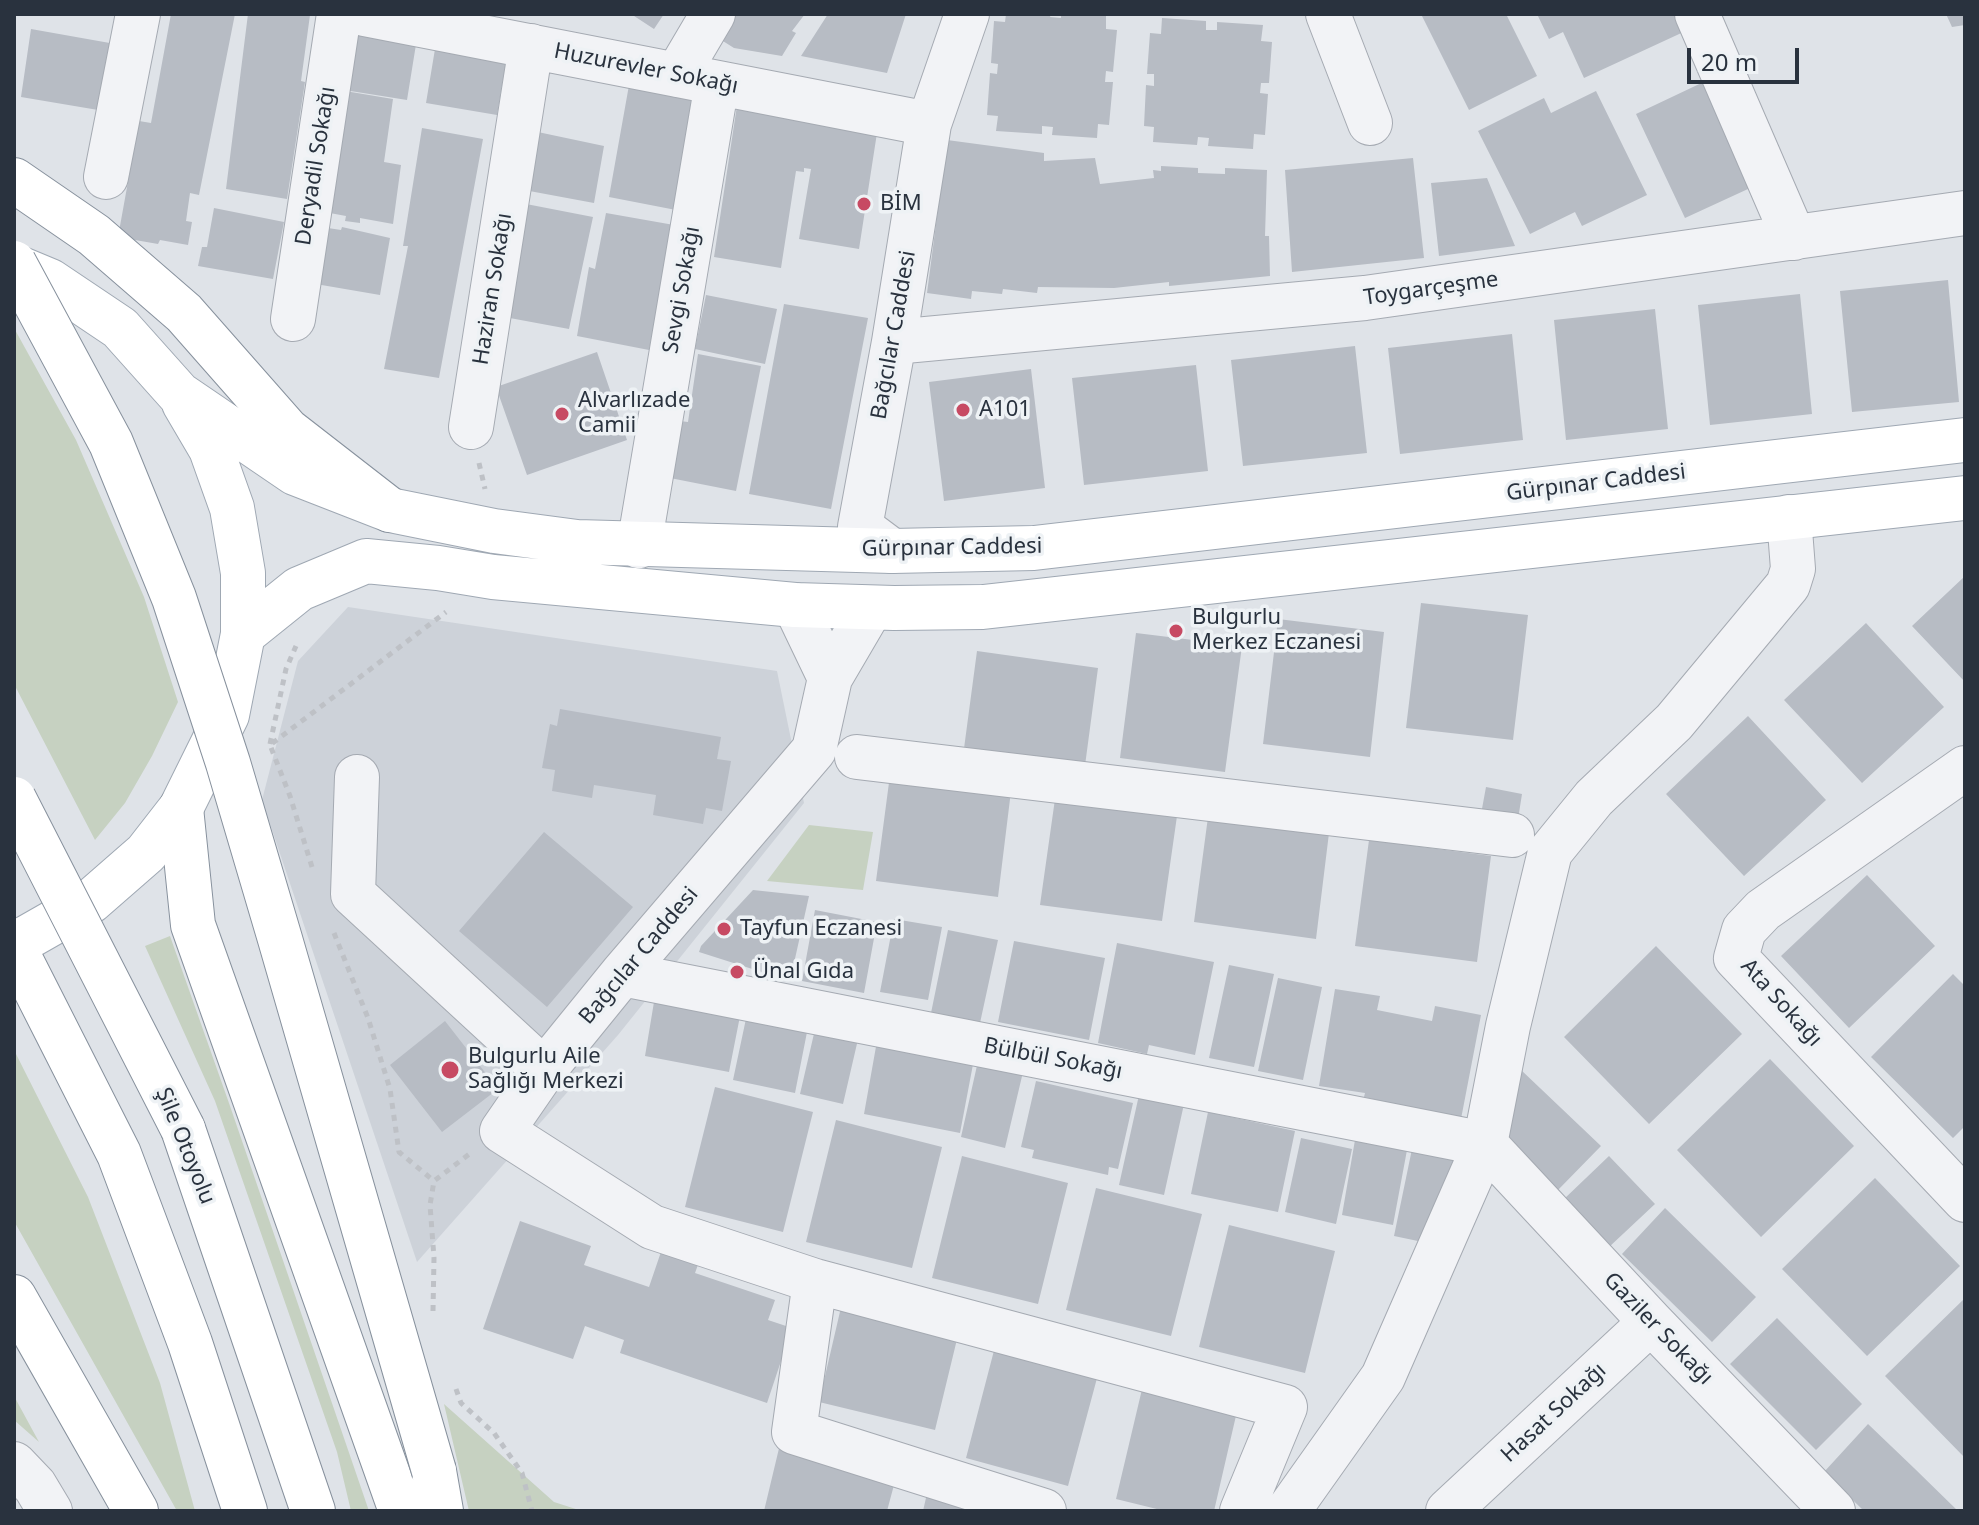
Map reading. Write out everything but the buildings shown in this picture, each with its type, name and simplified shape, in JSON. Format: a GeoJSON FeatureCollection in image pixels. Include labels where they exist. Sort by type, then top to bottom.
{"type":"FeatureCollection","features":[{"type":"Feature","properties":{"kind":"main road"},"geometry":{"type":"LineString","coordinates":[[14,180],[94,235],[184,313],[287,430],[390,510]]}},
{"type":"Feature","properties":{"kind":"main road","name":"Gürpınar Caddesi"},"geometry":{"type":"LineString","coordinates":[[14,264],[50,281],[120,328],[179,394],[295,473],[390,510],[494,531],[577,542],[892,551],[1034,548],[1965,440]]}},
{"type":"Feature","properties":{"kind":"main road"},"geometry":{"type":"LineString","coordinates":[[14,264],[111,443],[174,598],[276,924],[437,1491]]}},
{"type":"Feature","properties":{"kind":"main road"},"geometry":{"type":"LineString","coordinates":[[179,394],[211,449],[232,508],[243,573],[243,634],[227,715],[181,808],[146,853],[91,901],[14,944],[119,1154],[190,1343],[245,1511]]}},
{"type":"Feature","properties":{"kind":"main road"},"geometry":{"type":"LineString","coordinates":[[243,634],[299,589],[366,561],[493,577],[795,605],[983,607],[1965,498]]}},
{"type":"Feature","properties":{"kind":"main road","name":"Şile Otoyolu"},"geometry":{"type":"LineString","coordinates":[[14,799],[183,1129],[313,1511]]}},
{"type":"Feature","properties":{"kind":"main road"},"geometry":{"type":"LineString","coordinates":[[181,808],[193,925],[401,1511]]}},
{"type":"Feature","properties":{"kind":"main road"},"geometry":{"type":"LineString","coordinates":[[14,1297],[136,1511]]}},
{"type":"Feature","properties":{"kind":"main road"},"geometry":{"type":"LineString","coordinates":[[111,1463],[117,1511]]}},
{"type":"Feature","properties":{"kind":"street"},"geometry":{"type":"LineString","coordinates":[[106,177],[138,14]]}},
{"type":"Feature","properties":{"kind":"street","name":"Deryadil Sokağı"},"geometry":{"type":"LineString","coordinates":[[293,319],[339,14]]}},
{"type":"Feature","properties":{"kind":"street","name":"Huzurevler Sokağı"},"geometry":{"type":"LineString","coordinates":[[364,14],[473,24],[531,46],[929,124]]}},
{"type":"Feature","properties":{"kind":"street"},"geometry":{"type":"LineString","coordinates":[[697,79],[713,14]]}},
{"type":"Feature","properties":{"kind":"street","name":"Bağcılar Caddesi"},"geometry":{"type":"LineString","coordinates":[[892,551],[860,527],[929,124],[967,14]]}},
{"type":"Feature","properties":{"kind":"street"},"geometry":{"type":"LineString","coordinates":[[1328,14],[1370,123]]}},
{"type":"Feature","properties":{"kind":"street"},"geometry":{"type":"LineString","coordinates":[[1697,14],[1794,238]]}},
{"type":"Feature","properties":{"kind":"street","name":"Haziran Sokağı"},"geometry":{"type":"LineString","coordinates":[[471,427],[531,46]]}},
{"type":"Feature","properties":{"kind":"street","name":"Sevgi Sokağı"},"geometry":{"type":"LineString","coordinates":[[639,546],[697,79]]}},
{"type":"Feature","properties":{"kind":"street","name":"Toygarçeşme"},"geometry":{"type":"LineString","coordinates":[[894,342],[1365,298],[1965,213]]}},
{"type":"Feature","properties":{"kind":"street"},"geometry":{"type":"LineString","coordinates":[[1288,1511],[1383,1377],[1485,1144],[1508,1026],[1550,852],[1594,798],[1674,722],[1788,585],[1793,569],[1789,517]]}},
{"type":"Feature","properties":{"kind":"street"},"geometry":{"type":"LineString","coordinates":[[795,605],[830,678]]}},
{"type":"Feature","properties":{"kind":"street","name":"Bağcılar Caddesi"},"geometry":{"type":"LineString","coordinates":[[502,1131],[544,1070],[622,974],[814,750],[830,678],[871,608]]}},
{"type":"Feature","properties":{"kind":"street"},"geometry":{"type":"LineString","coordinates":[[857,757],[1512,835]]}},
{"type":"Feature","properties":{"kind":"street","name":"Ata Sokağı"},"geometry":{"type":"LineString","coordinates":[[1965,768],[1763,910],[1744,930],[1736,958],[1965,1200]]}},
{"type":"Feature","properties":{"kind":"street"},"geometry":{"type":"LineString","coordinates":[[357,777],[353,894],[544,1070]]}},
{"type":"Feature","properties":{"kind":"street","name":"Bülbül Sokağı"},"geometry":{"type":"LineString","coordinates":[[622,974],[1485,1144]]}},
{"type":"Feature","properties":{"kind":"street"},"geometry":{"type":"LineString","coordinates":[[502,1131],[652,1227],[815,1281],[1285,1407],[1242,1511]]}},
{"type":"Feature","properties":{"kind":"street","name":"Gaziler Sokağı"},"geometry":{"type":"LineString","coordinates":[[1485,1144],[1833,1511]]}},
{"type":"Feature","properties":{"kind":"street"},"geometry":{"type":"LineString","coordinates":[[815,1281],[794,1432],[1044,1511]]}},
{"type":"Feature","properties":{"kind":"street","name":"Hasat Sokağı"},"geometry":{"type":"LineString","coordinates":[[1456,1509],[1651,1322]]}},
{"type":"Feature","properties":{"kind":"street"},"geometry":{"type":"LineString","coordinates":[[14,1464],[35,1486],[50,1511]]}},
{"type":"Feature","properties":{"kind":"path"},"geometry":{"type":"LineString","coordinates":[[471,427],[494,531]]}},
{"type":"Feature","properties":{"kind":"path"},"geometry":{"type":"LineString","coordinates":[[270,745],[286,669],[298,641]]}},
{"type":"Feature","properties":{"kind":"path"},"geometry":{"type":"LineString","coordinates":[[436,1325],[430,1205],[434,1181],[502,1131]]}},
{"type":"Feature","properties":{"kind":"path"},"geometry":{"type":"LineString","coordinates":[[452,1379],[461,1403],[494,1433],[522,1473],[532,1511]]}},
{"type":"Feature","properties":{"kind":"shaded area"},"geometry":{"type":"Polygon","coordinates":[[[348,607],[777,671],[804,803],[618,1035],[417,1262],[262,800],[298,661],[348,607]]]}},
{"type":"Feature","properties":{"kind":"green space"},"geometry":{"type":"Polygon","coordinates":[[[14,328],[76,440],[144,597],[178,702],[125,803],[95,840],[14,684],[14,328]]]}},
{"type":"Feature","properties":{"kind":"green space"},"geometry":{"type":"Polygon","coordinates":[[[809,825],[873,832],[863,890],[767,881],[809,825]]]}},
{"type":"Feature","properties":{"kind":"green space"},"geometry":{"type":"Polygon","coordinates":[[[170,936],[369,1511],[351,1511],[337,1452],[215,1101],[145,946],[170,936]]]}},
{"type":"Feature","properties":{"kind":"green space"},"geometry":{"type":"Polygon","coordinates":[[[14,1050],[88,1197],[160,1383],[195,1511],[177,1511],[14,1221],[14,1050]]]}},
{"type":"Feature","properties":{"kind":"green space"},"geometry":{"type":"Polygon","coordinates":[[[14,1396],[39,1442],[14,1420],[14,1396]]]}},
{"type":"Feature","properties":{"kind":"green space"},"geometry":{"type":"Polygon","coordinates":[[[444,1404],[554,1502],[582,1511],[469,1511],[444,1404]]]}},
{"type":"Feature","properties":{"kind":"place","name":"BİM"},"geometry":{"type":"Point","coordinates":[864,204]}},
{"type":"Feature","properties":{"kind":"place","name":"A101"},"geometry":{"type":"Point","coordinates":[963,410]}},
{"type":"Feature","properties":{"kind":"place","name":"Alvarlızade Camii"},"geometry":{"type":"Point","coordinates":[562,414]}},
{"type":"Feature","properties":{"kind":"place","name":"Bulgurlu Merkez Eczanesi"},"geometry":{"type":"Point","coordinates":[1176,631]}},
{"type":"Feature","properties":{"kind":"place","name":"Tayfun Eczanesi"},"geometry":{"type":"Point","coordinates":[724,929]}},
{"type":"Feature","properties":{"kind":"place","name":"Ünal Gıda"},"geometry":{"type":"Point","coordinates":[737,972]}},
{"type":"Feature","properties":{"kind":"place","name":"Bulgurlu Aile Sağlığı Merkezi"},"geometry":{"type":"Point","coordinates":[450,1070]}}]}
